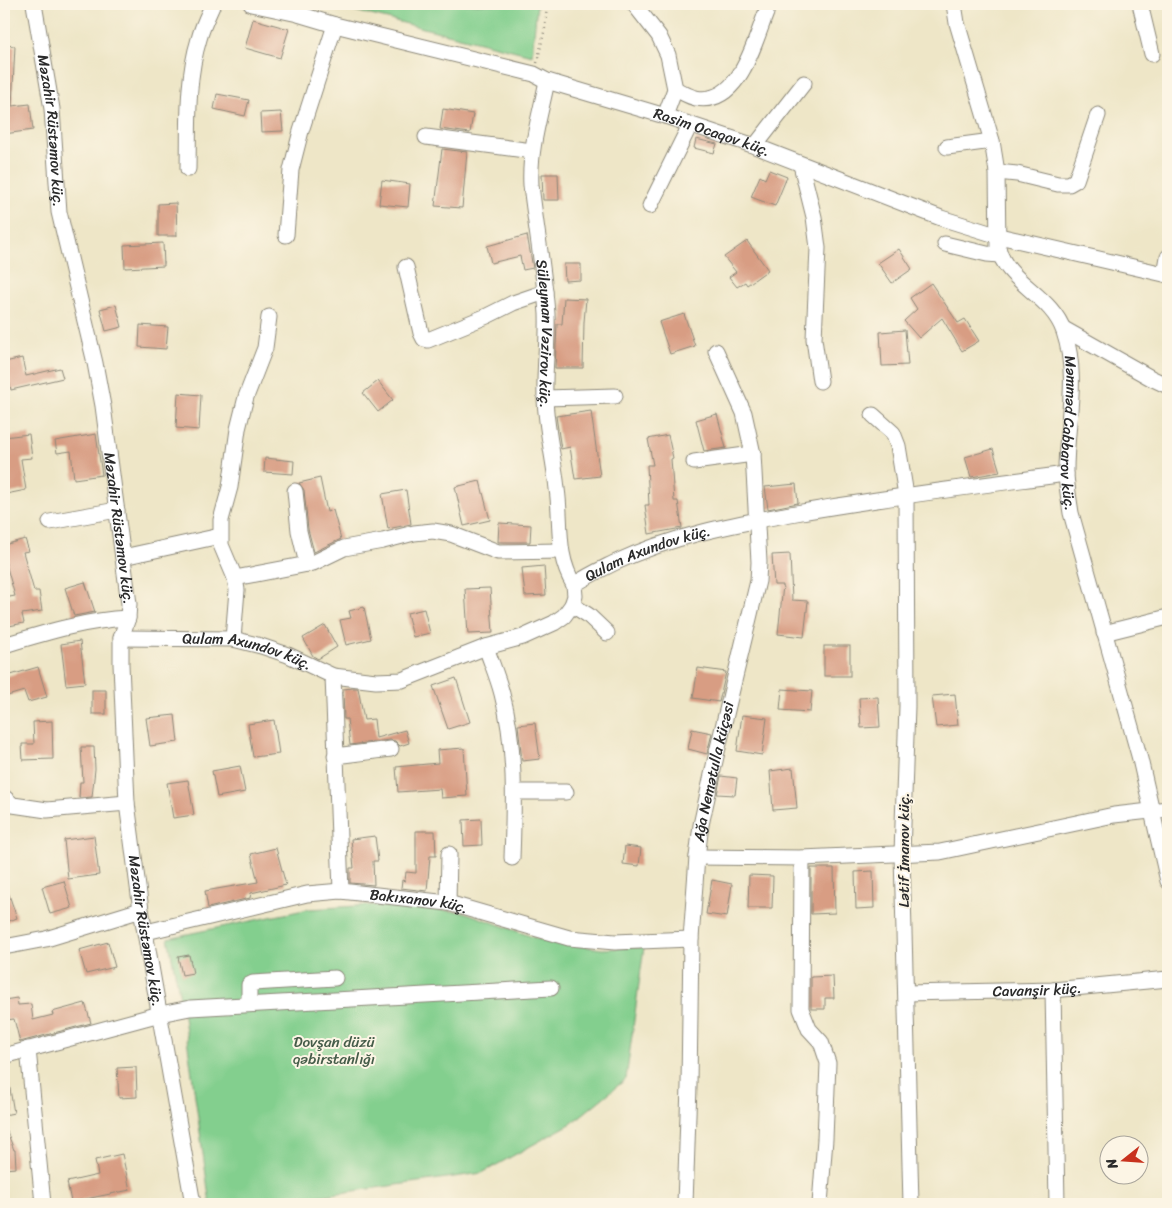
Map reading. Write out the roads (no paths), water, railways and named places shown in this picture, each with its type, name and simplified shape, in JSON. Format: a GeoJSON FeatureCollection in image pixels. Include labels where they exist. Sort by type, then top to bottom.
{"type":"FeatureCollection","features":[{"type":"Feature","properties":{"kind":"street","name":"Məzahir Rüstəmov küç."},"geometry":{"type":"LineString","coordinates":[[34,4],[52,109],[59,212],[95,363],[103,406],[117,510],[129,604],[128,618],[121,638],[121,682],[127,804],[141,910],[193,1204]]}},
{"type":"Feature","properties":{"kind":"street"},"geometry":{"type":"LineString","coordinates":[[188,169],[189,107],[193,72],[198,40],[213,4]]}},
{"type":"Feature","properties":{"kind":"street","name":"Rasim Ocaqov küç."},"geometry":{"type":"LineString","coordinates":[[250,4],[298,14],[540,78],[665,116],[754,146],[941,218],[999,236],[1166,275]]}},
{"type":"Feature","properties":{"kind":"street"},"geometry":{"type":"LineString","coordinates":[[634,4],[658,36],[668,55],[675,89],[665,116]]}},
{"type":"Feature","properties":{"kind":"street"},"geometry":{"type":"LineString","coordinates":[[945,244],[987,254],[1000,255],[997,172],[992,141],[957,23],[954,4]]}},
{"type":"Feature","properties":{"kind":"street"},"geometry":{"type":"LineString","coordinates":[[1140,4],[1152,54]]}},
{"type":"Feature","properties":{"kind":"street"},"geometry":{"type":"LineString","coordinates":[[675,89],[696,98],[713,98],[728,90],[743,70],[766,13]]}},
{"type":"Feature","properties":{"kind":"street"},"geometry":{"type":"LineString","coordinates":[[286,234],[291,170],[301,131],[335,25]]}},
{"type":"Feature","properties":{"kind":"street","name":"Süleyman Vəzirov küç."},"geometry":{"type":"LineString","coordinates":[[540,78],[530,169],[547,317],[545,398],[548,432],[557,488],[560,551],[574,585]]}},
{"type":"Feature","properties":{"kind":"street"},"geometry":{"type":"LineString","coordinates":[[754,146],[804,83]]}},
{"type":"Feature","properties":{"kind":"street"},"geometry":{"type":"LineString","coordinates":[[997,172],[1017,174],[1058,184],[1069,184],[1076,180],[1098,115]]}},
{"type":"Feature","properties":{"kind":"street"},"geometry":{"type":"LineString","coordinates":[[650,206],[690,125]]}},
{"type":"Feature","properties":{"kind":"street"},"geometry":{"type":"LineString","coordinates":[[426,138],[532,151]]}},
{"type":"Feature","properties":{"kind":"street"},"geometry":{"type":"LineString","coordinates":[[947,147],[992,141]]}},
{"type":"Feature","properties":{"kind":"street"},"geometry":{"type":"LineString","coordinates":[[801,165],[814,217],[818,248],[814,339],[820,381]]}},
{"type":"Feature","properties":{"kind":"street","name":"Məmməd Cabbarov küç."},"geometry":{"type":"LineString","coordinates":[[1000,255],[1004,263],[1017,277],[1045,301],[1064,329],[1070,350],[1072,373],[1066,474],[1071,513],[1125,703],[1161,810],[1168,881]]}},
{"type":"Feature","properties":{"kind":"street"},"geometry":{"type":"LineString","coordinates":[[1166,275],[1168,257]]}},
{"type":"Feature","properties":{"kind":"street"},"geometry":{"type":"LineString","coordinates":[[406,267],[421,334],[424,339],[428,340],[487,316],[513,303],[545,292]]}},
{"type":"Feature","properties":{"kind":"street"},"geometry":{"type":"LineString","coordinates":[[233,639],[237,590],[235,578],[223,551],[220,536],[230,487],[238,428],[246,397],[265,348],[269,317]]}},
{"type":"Feature","properties":{"kind":"street"},"geometry":{"type":"LineString","coordinates":[[1064,329],[1168,386]]}},
{"type":"Feature","properties":{"kind":"street","name":"Ağa Nemətulla küçəsi"},"geometry":{"type":"LineString","coordinates":[[685,1204],[691,939],[697,857],[715,761],[758,581],[759,562],[753,454],[744,413],[716,351]]}},
{"type":"Feature","properties":{"kind":"street"},"geometry":{"type":"LineString","coordinates":[[545,398],[615,396]]}},
{"type":"Feature","properties":{"kind":"street","name":"Lətif İmanov küç."},"geometry":{"type":"LineString","coordinates":[[873,415],[893,433],[898,446],[906,495],[907,706],[902,854],[911,1204]]}},
{"type":"Feature","properties":{"kind":"street"},"geometry":{"type":"LineString","coordinates":[[694,462],[753,454]]}},
{"type":"Feature","properties":{"kind":"street","name":"Qulam Axundov küç."},"geometry":{"type":"LineString","coordinates":[[121,638],[233,639],[288,655],[332,676],[376,681],[402,680],[486,647],[523,637],[554,623],[564,616],[572,605],[575,596],[574,585],[587,576],[638,551],[659,544],[758,520],[906,495],[1066,474]]}},
{"type":"Feature","properties":{"kind":"street"},"geometry":{"type":"LineString","coordinates":[[295,491],[299,531],[307,564]]}},
{"type":"Feature","properties":{"kind":"street"},"geometry":{"type":"LineString","coordinates":[[50,522],[117,510]]}},
{"type":"Feature","properties":{"kind":"street"},"geometry":{"type":"LineString","coordinates":[[235,578],[313,563],[344,548],[414,533],[433,531],[451,534],[498,552],[560,551]]}},
{"type":"Feature","properties":{"kind":"street"},"geometry":{"type":"LineString","coordinates":[[123,557],[220,536]]}},
{"type":"Feature","properties":{"kind":"street"},"geometry":{"type":"LineString","coordinates":[[572,605],[588,615],[607,633]]}},
{"type":"Feature","properties":{"kind":"street"},"geometry":{"type":"LineString","coordinates":[[1104,633],[1168,617]]}},
{"type":"Feature","properties":{"kind":"street"},"geometry":{"type":"LineString","coordinates":[[4,645],[58,629],[128,618]]}},
{"type":"Feature","properties":{"kind":"street"},"geometry":{"type":"LineString","coordinates":[[486,647],[502,693],[507,718],[514,792],[512,858]]}},
{"type":"Feature","properties":{"kind":"street"},"geometry":{"type":"LineString","coordinates":[[332,676],[341,891]]}},
{"type":"Feature","properties":{"kind":"street"},"geometry":{"type":"LineString","coordinates":[[336,756],[391,749]]}},
{"type":"Feature","properties":{"kind":"street"},"geometry":{"type":"LineString","coordinates":[[514,792],[566,792]]}},
{"type":"Feature","properties":{"kind":"street"},"geometry":{"type":"LineString","coordinates":[[4,797],[13,804],[47,810],[127,804]]}},
{"type":"Feature","properties":{"kind":"street"},"geometry":{"type":"LineString","coordinates":[[697,857],[802,858],[940,852],[1114,815],[1161,810]]}},
{"type":"Feature","properties":{"kind":"street"},"geometry":{"type":"LineString","coordinates":[[448,903],[449,854]]}},
{"type":"Feature","properties":{"kind":"street"},"geometry":{"type":"LineString","coordinates":[[802,858],[801,1009],[809,1029],[821,1042],[828,1063],[820,1204]]}},
{"type":"Feature","properties":{"kind":"street","name":"Bakıxanov küç."},"geometry":{"type":"LineString","coordinates":[[146,932],[307,894],[341,891],[448,903],[570,938],[615,942],[691,939]]}},
{"type":"Feature","properties":{"kind":"street"},"geometry":{"type":"LineString","coordinates":[[4,947],[46,939],[141,910]]}},
{"type":"Feature","properties":{"kind":"street"},"geometry":{"type":"LineString","coordinates":[[249,1004],[248,988],[253,983],[335,978]]}},
{"type":"Feature","properties":{"kind":"street","name":"Cavanşir küç."},"geometry":{"type":"LineString","coordinates":[[906,993],[1053,990],[1168,979]]}},
{"type":"Feature","properties":{"kind":"street"},"geometry":{"type":"LineString","coordinates":[[4,1056],[160,1014],[190,1008],[551,988]]}},
{"type":"Feature","properties":{"kind":"street"},"geometry":{"type":"LineString","coordinates":[[1053,990],[1057,1204]]}},
{"type":"Feature","properties":{"kind":"street"},"geometry":{"type":"LineString","coordinates":[[28,1050],[43,1204]]}},
{"type":"Feature","properties":{"kind":"park label","name":"Dovşan düzü qəbirstanlığı"},"geometry":{"type":"Point","coordinates":[334,1050]}}]}
